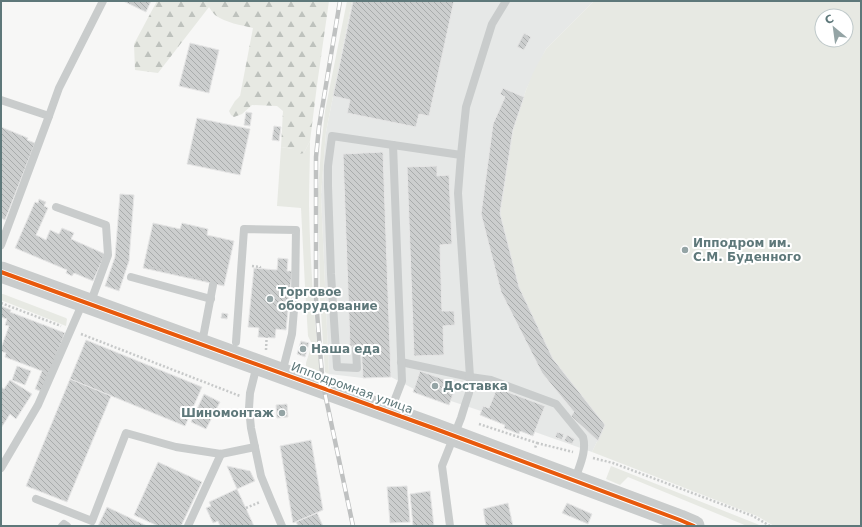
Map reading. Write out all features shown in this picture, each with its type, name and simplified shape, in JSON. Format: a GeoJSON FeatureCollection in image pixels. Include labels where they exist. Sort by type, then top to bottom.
{"type":"FeatureCollection","features":[{"type":"Feature","properties":{"kind":"street","name":"Ипподромная улица"},"geometry":{"type":"LineString","coordinates":[[1,272],[202,345],[262,358],[282,373],[574,481],[684,524]]}},
{"type":"Feature","properties":{"kind":"lane"},"geometry":{"type":"LineString","coordinates":[[1,245],[58,88],[103,1]]}},
{"type":"Feature","properties":{"kind":"lane"},"geometry":{"type":"LineString","coordinates":[[450,526],[442,466],[469,393],[470,377],[458,193],[466,106],[492,24],[506,1]]}},
{"type":"Feature","properties":{"kind":"lane"},"geometry":{"type":"LineString","coordinates":[[1,100],[49,116]]}},
{"type":"Feature","properties":{"kind":"lane"},"geometry":{"type":"LineString","coordinates":[[356,349],[357,368],[337,367],[331,274],[328,186],[328,166],[332,136],[461,155]]}},
{"type":"Feature","properties":{"kind":"lane"},"geometry":{"type":"LineString","coordinates":[[390,413],[402,381],[393,145]]}},
{"type":"Feature","properties":{"kind":"lane"},"geometry":{"type":"LineString","coordinates":[[1,468],[38,405],[71,330],[86,304],[108,255],[106,225],[56,207]]}},
{"type":"Feature","properties":{"kind":"lane"},"geometry":{"type":"LineString","coordinates":[[236,342],[244,229],[296,230],[295,297],[292,334],[282,373]]}},
{"type":"Feature","properties":{"kind":"lane"},"geometry":{"type":"LineString","coordinates":[[131,277],[211,299]]}},
{"type":"Feature","properties":{"kind":"lane"},"geometry":{"type":"LineString","coordinates":[[202,345],[213,285]]}},
{"type":"Feature","properties":{"kind":"lane"},"geometry":{"type":"LineString","coordinates":[[262,358],[250,393],[250,424],[261,476],[282,526]]}},
{"type":"Feature","properties":{"kind":"lane"},"geometry":{"type":"LineString","coordinates":[[401,362],[491,380],[556,404],[583,437],[583,455],[574,481]]}},
{"type":"Feature","properties":{"kind":"lane"},"geometry":{"type":"LineString","coordinates":[[36,499],[92,521],[126,433],[176,447],[221,454],[254,447]]}},
{"type":"Feature","properties":{"kind":"lane"},"geometry":{"type":"LineString","coordinates":[[188,526],[221,454]]}},
{"type":"Feature","properties":{"kind":"lane"},"geometry":{"type":"LineString","coordinates":[[62,526],[64,524],[67,526]]}},
{"type":"Feature","properties":{"kind":"path"},"geometry":{"type":"LineString","coordinates":[[153,267],[206,279]]}},
{"type":"Feature","properties":{"kind":"path"},"geometry":{"type":"LineString","coordinates":[[1,304],[240,397]]}},
{"type":"Feature","properties":{"kind":"path"},"geometry":{"type":"LineString","coordinates":[[262,358],[267,330]]}},
{"type":"Feature","properties":{"kind":"path"},"geometry":{"type":"LineString","coordinates":[[537,443],[613,463],[753,516],[770,526]]}},
{"type":"Feature","properties":{"kind":"path"},"geometry":{"type":"LineString","coordinates":[[246,508],[255,504]]}},
{"type":"Feature","properties":{"kind":"shaded area"},"geometry":{"type":"Polygon","coordinates":[[[352,1],[594,1],[546,49],[526,90],[521,107],[553,359],[605,425],[592,452],[535,432],[533,436],[520,431],[519,434],[504,428],[504,425],[480,415],[481,411],[451,401],[449,405],[413,392],[414,389],[391,377],[363,378],[329,374],[321,195],[326,132],[352,1]]]}},
{"type":"Feature","properties":{"kind":"green space"},"geometry":{"type":"Polygon","coordinates":[[[157,1],[329,1],[310,141],[304,153],[299,154],[293,149],[281,147],[283,111],[277,106],[252,105],[242,114],[234,117],[229,111],[240,96],[253,28],[224,20],[215,15],[209,7],[158,73],[135,70],[134,44],[157,1]]]}},
{"type":"Feature","properties":{"kind":"green space"},"geometry":{"type":"Polygon","coordinates":[[[347,1],[352,1],[326,132],[321,195],[329,374],[325,372],[320,298],[318,193],[325,111],[347,1]]]}},
{"type":"Feature","properties":{"kind":"green space","name":"Ипподром им. С.М. Буденного"},"geometry":{"type":"Polygon","coordinates":[[[594,1],[861,1],[861,526],[774,526],[757,516],[592,452],[605,425],[553,359],[519,287],[500,213],[513,130],[533,73],[546,49],[594,1]]]}},
{"type":"Feature","properties":{"kind":"green space"},"geometry":{"type":"Polygon","coordinates":[[[310,141],[310,247],[320,372],[306,366],[312,344],[308,336],[301,208],[277,206],[281,147],[304,153],[310,141]]]}},
{"type":"Feature","properties":{"kind":"green space"},"geometry":{"type":"Polygon","coordinates":[[[1,294],[66,318],[66,326],[1,300],[1,294]]]}},
{"type":"Feature","properties":{"kind":"green space"},"geometry":{"type":"Polygon","coordinates":[[[611,466],[761,526],[747,526],[628,477],[620,485],[606,479],[611,466]]]}},
{"type":"Feature","properties":{"kind":"building"},"geometry":{"type":"Polygon","coordinates":[[[123,1],[151,1],[146,12],[123,1]]]}},
{"type":"Feature","properties":{"kind":"building"},"geometry":{"type":"Polygon","coordinates":[[[353,1],[454,1],[429,116],[419,114],[416,127],[347,113],[350,100],[333,96],[353,1]]]}},
{"type":"Feature","properties":{"kind":"building"},"geometry":{"type":"Polygon","coordinates":[[[524,33],[531,37],[524,50],[517,47],[524,33]]]}},
{"type":"Feature","properties":{"kind":"building"},"geometry":{"type":"Polygon","coordinates":[[[190,43],[219,50],[209,93],[179,86],[190,43]]]}},
{"type":"Feature","properties":{"kind":"building"},"geometry":{"type":"Polygon","coordinates":[[[503,88],[524,97],[513,130],[500,213],[519,287],[553,359],[605,425],[598,441],[571,416],[574,412],[542,373],[501,292],[481,214],[493,124],[505,97],[500,94],[503,88]]]}},
{"type":"Feature","properties":{"kind":"building"},"geometry":{"type":"Polygon","coordinates":[[[246,112],[252,113],[250,126],[244,125],[246,112]]]}},
{"type":"Feature","properties":{"kind":"building"},"geometry":{"type":"Polygon","coordinates":[[[197,118],[250,129],[240,175],[187,164],[197,118]]]}},
{"type":"Feature","properties":{"kind":"building"},"geometry":{"type":"Polygon","coordinates":[[[274,126],[281,127],[279,141],[272,140],[274,126]]]}},
{"type":"Feature","properties":{"kind":"building"},"geometry":{"type":"Polygon","coordinates":[[[1,127],[28,138],[27,140],[35,143],[5,220],[1,218],[1,127]]]}},
{"type":"Feature","properties":{"kind":"building"},"geometry":{"type":"Polygon","coordinates":[[[383,152],[391,377],[363,378],[361,346],[350,346],[343,154],[383,152]]]}},
{"type":"Feature","properties":{"kind":"building"},"geometry":{"type":"Polygon","coordinates":[[[437,166],[437,176],[449,175],[452,244],[440,245],[442,311],[454,311],[455,325],[443,326],[444,355],[414,356],[407,167],[437,166]]]}},
{"type":"Feature","properties":{"kind":"building"},"geometry":{"type":"Polygon","coordinates":[[[120,194],[134,195],[129,261],[119,291],[105,286],[115,257],[120,194]]]}},
{"type":"Feature","properties":{"kind":"building"},"geometry":{"type":"Polygon","coordinates":[[[39,199],[46,202],[44,206],[48,208],[36,235],[46,240],[50,230],[59,234],[62,228],[74,233],[71,239],[105,254],[93,281],[74,273],[72,276],[66,273],[67,270],[15,248],[35,202],[38,203],[39,199]]]}},
{"type":"Feature","properties":{"kind":"building"},"geometry":{"type":"Polygon","coordinates":[[[153,223],[180,229],[182,223],[208,229],[207,235],[234,241],[224,286],[143,268],[153,223]]]}},
{"type":"Feature","properties":{"kind":"building","name":"Торговое оборудование"},"geometry":{"type":"Polygon","coordinates":[[[278,258],[288,259],[287,271],[292,271],[286,330],[276,329],[275,338],[258,337],[259,328],[248,327],[254,268],[277,270],[278,258]]]}},
{"type":"Feature","properties":{"kind":"building"},"geometry":{"type":"Polygon","coordinates":[[[1,306],[11,310],[10,312],[65,333],[42,392],[35,389],[42,371],[5,357],[6,353],[1,351],[9,326],[5,325],[7,319],[1,317],[1,306]]]}},
{"type":"Feature","properties":{"kind":"building"},"geometry":{"type":"Polygon","coordinates":[[[222,313],[228,314],[227,319],[221,318],[222,313]]]}},
{"type":"Feature","properties":{"kind":"building"},"geometry":{"type":"Polygon","coordinates":[[[86,340],[202,387],[185,426],[70,379],[86,340]]]}},
{"type":"Feature","properties":{"kind":"building","name":"Наша еда"},"geometry":{"type":"Polygon","coordinates":[[[301,341],[309,343],[305,357],[297,354],[301,341]]]}},
{"type":"Feature","properties":{"kind":"building"},"geometry":{"type":"Polygon","coordinates":[[[17,366],[31,371],[25,385],[12,380],[17,366]]]}},
{"type":"Feature","properties":{"kind":"building","name":"Доставка"},"geometry":{"type":"Polygon","coordinates":[[[420,371],[457,384],[449,405],[413,392],[420,371]]]}},
{"type":"Feature","properties":{"kind":"building"},"geometry":{"type":"Polygon","coordinates":[[[70,379],[111,396],[67,502],[26,486],[70,379]]]}},
{"type":"Feature","properties":{"kind":"building"},"geometry":{"type":"Polygon","coordinates":[[[10,380],[32,394],[16,419],[10,414],[1,428],[1,387],[4,389],[10,380]]]}},
{"type":"Feature","properties":{"kind":"building"},"geometry":{"type":"Polygon","coordinates":[[[497,388],[545,406],[533,436],[520,431],[519,434],[504,428],[505,425],[480,415],[483,406],[489,408],[497,388]]]}},
{"type":"Feature","properties":{"kind":"building"},"geometry":{"type":"Polygon","coordinates":[[[204,394],[220,402],[206,429],[191,422],[204,394]]]}},
{"type":"Feature","properties":{"kind":"building","name":"Шиномонтаж"},"geometry":{"type":"Polygon","coordinates":[[[287,404],[288,417],[277,418],[276,405],[287,404]]]}},
{"type":"Feature","properties":{"kind":"building"},"geometry":{"type":"Polygon","coordinates":[[[557,432],[564,434],[562,440],[555,437],[557,432]]]}},
{"type":"Feature","properties":{"kind":"building"},"geometry":{"type":"Polygon","coordinates":[[[567,435],[575,439],[572,444],[564,441],[567,435]]]}},
{"type":"Feature","properties":{"kind":"building"},"geometry":{"type":"Polygon","coordinates":[[[311,440],[323,510],[293,523],[280,446],[311,440]]]}},
{"type":"Feature","properties":{"kind":"building"},"geometry":{"type":"Polygon","coordinates":[[[158,462],[202,482],[181,526],[158,526],[134,515],[158,462]]]}},
{"type":"Feature","properties":{"kind":"building"},"geometry":{"type":"Polygon","coordinates":[[[227,466],[250,471],[255,481],[237,489],[227,466]]]}},
{"type":"Feature","properties":{"kind":"building"},"geometry":{"type":"Polygon","coordinates":[[[407,486],[410,522],[390,523],[387,487],[407,486]]]}},
{"type":"Feature","properties":{"kind":"building"},"geometry":{"type":"Polygon","coordinates":[[[237,489],[254,526],[220,526],[218,521],[213,523],[206,508],[211,506],[209,502],[237,489]]]}},
{"type":"Feature","properties":{"kind":"building"},"geometry":{"type":"Polygon","coordinates":[[[430,491],[434,526],[413,526],[410,494],[430,491]]]}},
{"type":"Feature","properties":{"kind":"building"},"geometry":{"type":"Polygon","coordinates":[[[508,503],[513,526],[486,526],[483,509],[508,503]]]}},
{"type":"Feature","properties":{"kind":"building"},"geometry":{"type":"Polygon","coordinates":[[[567,503],[592,514],[588,524],[562,513],[567,503]]]}},
{"type":"Feature","properties":{"kind":"building"},"geometry":{"type":"Polygon","coordinates":[[[107,507],[147,526],[98,526],[107,507]]]}},
{"type":"Feature","properties":{"kind":"building"},"geometry":{"type":"Polygon","coordinates":[[[317,513],[323,526],[298,526],[296,522],[317,513]]]}},
{"type":"Feature","properties":{"kind":"railway"},"geometry":{"type":"LineString","coordinates":[[340,1],[319,127],[316,157],[316,300],[324,389],[353,526]]}},
{"type":"Feature","properties":{"kind":"cycle path"},"geometry":{"type":"LineString","coordinates":[[1,272],[433,428],[694,526]]}},
{"type":"Feature","properties":{"kind":"place","name":"Ипподром им. С.М. Буденного"},"geometry":{"type":"Point","coordinates":[685,250]}},
{"type":"Feature","properties":{"kind":"place","name":"Торговое оборудование"},"geometry":{"type":"Point","coordinates":[270,299]}},
{"type":"Feature","properties":{"kind":"place","name":"Наша еда"},"geometry":{"type":"Point","coordinates":[303,349]}},
{"type":"Feature","properties":{"kind":"place","name":"Доставка"},"geometry":{"type":"Point","coordinates":[435,386]}},
{"type":"Feature","properties":{"kind":"place","name":"Шиномонтаж"},"geometry":{"type":"Point","coordinates":[282,413]}}]}
